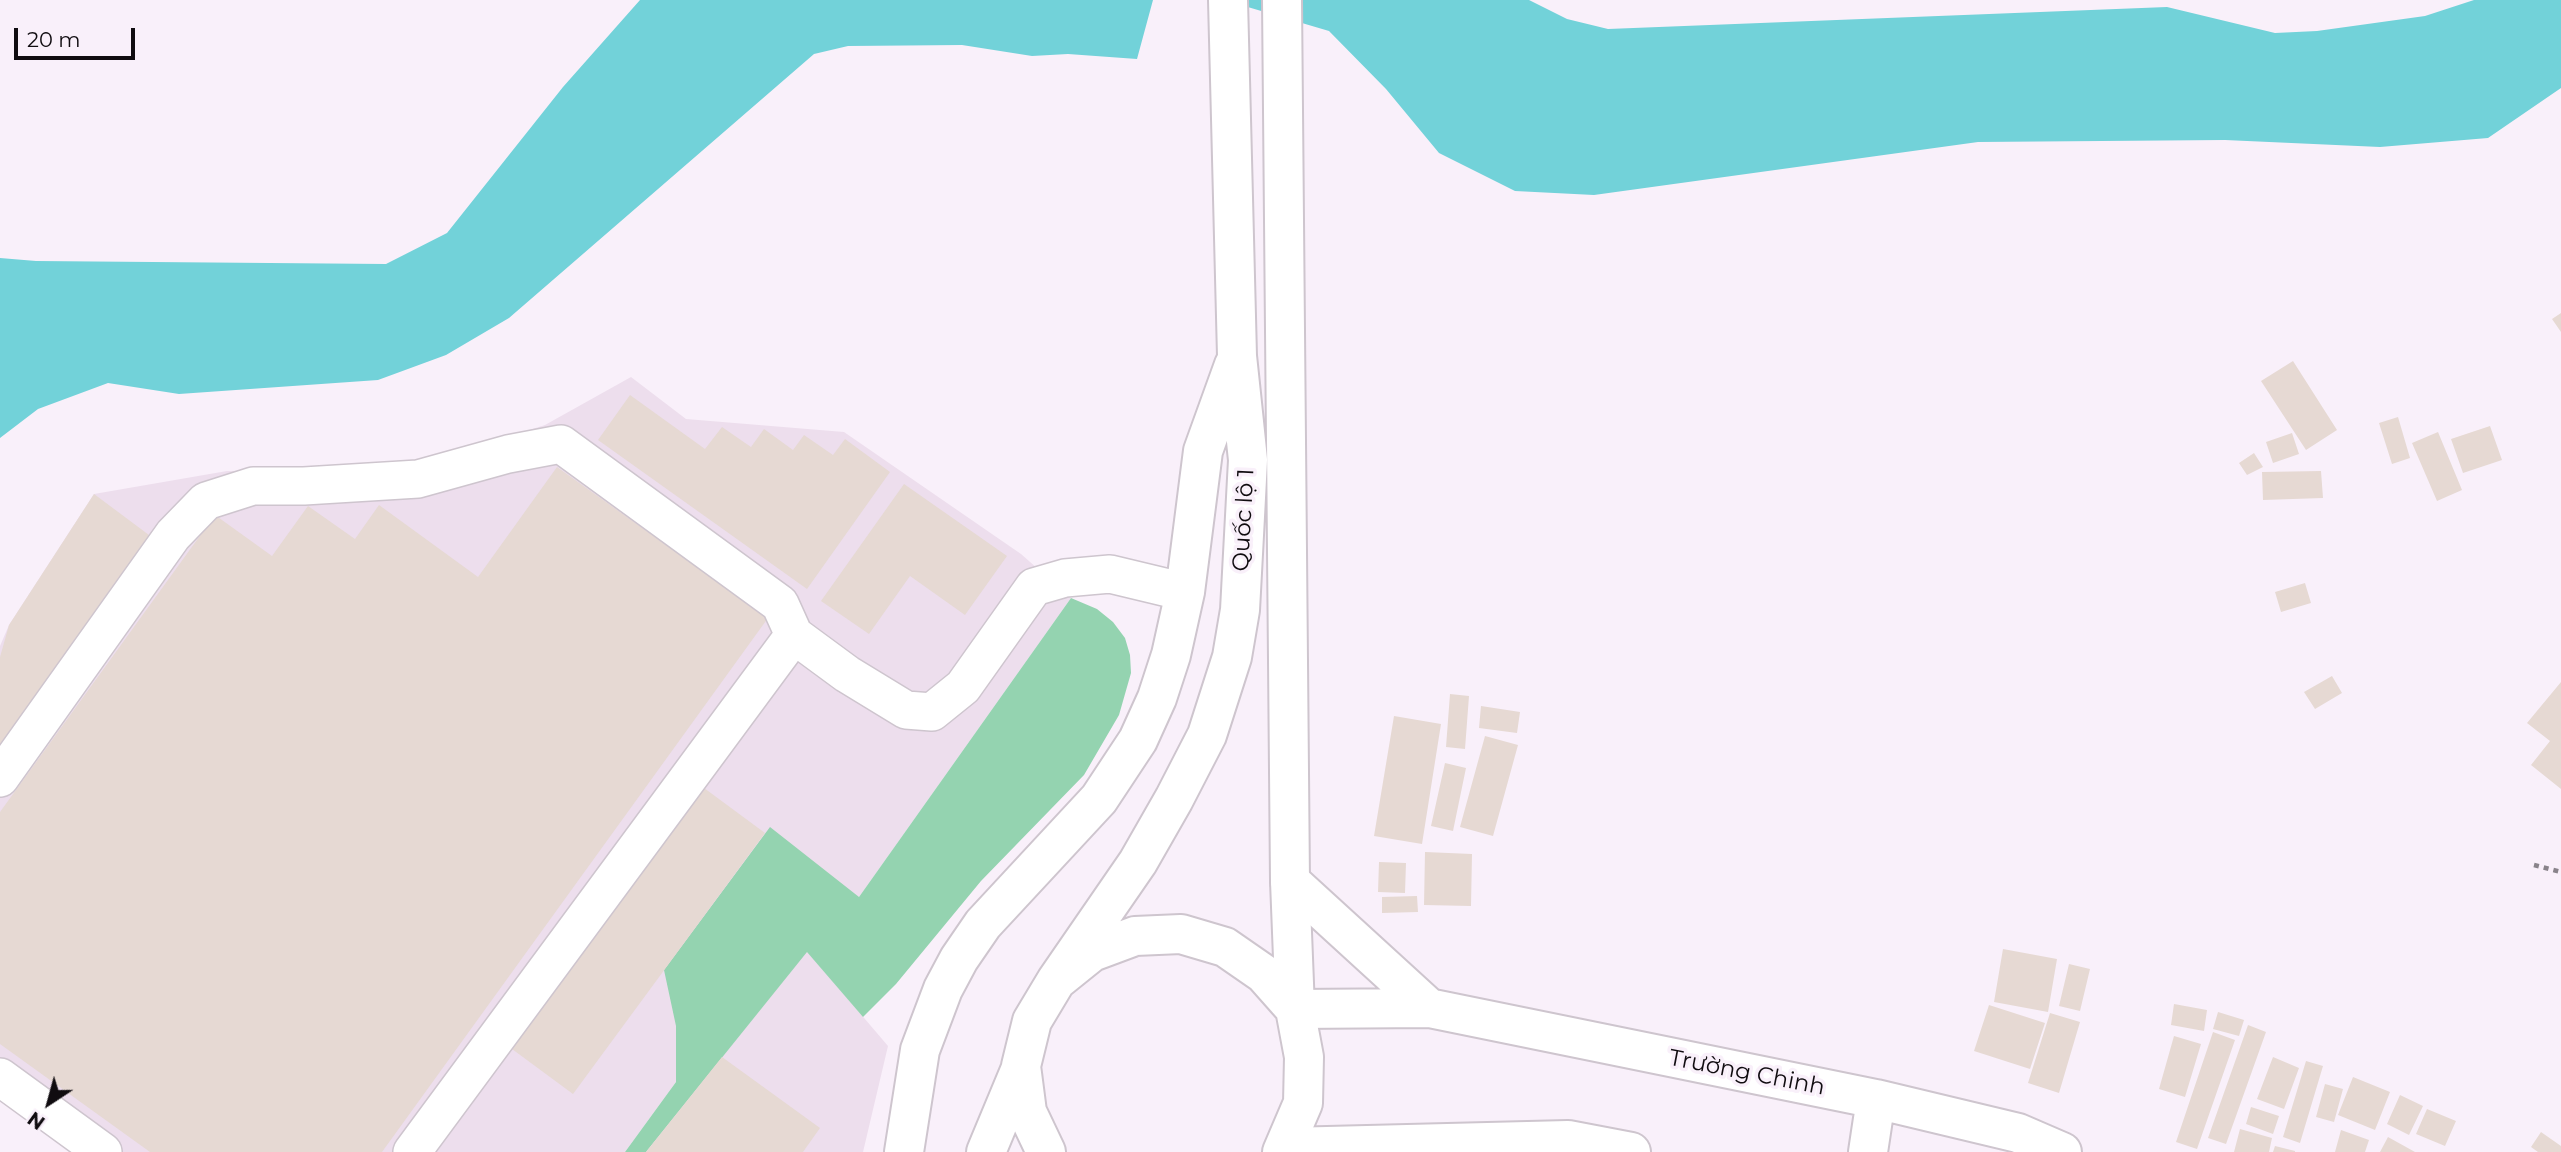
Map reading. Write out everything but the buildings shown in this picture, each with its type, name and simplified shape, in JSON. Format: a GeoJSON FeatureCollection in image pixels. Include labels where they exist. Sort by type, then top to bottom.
{"type":"FeatureCollection","features":[{"type":"Feature","properties":{"kind":"main road","name":"Quốc lộ 1"},"geometry":{"type":"LineString","coordinates":[[1021,1066],[1032,1021],[1056,981],[1138,862],[1207,736],[1232,657],[1240,610],[1248,460],[1237,356],[1228,6]]}},
{"type":"Feature","properties":{"kind":"main road","name":"Quốc lộ 1"},"geometry":{"type":"LineString","coordinates":[[1282,14],[1290,881],[1295,1009],[1304,1056],[1303,1103],[1284,1149]]}},
{"type":"Feature","properties":{"kind":"main road"},"geometry":{"type":"LineString","coordinates":[[904,1152],[920,1050],[943,989],[983,924],[1076,825],[1120,770],[1157,698],[1171,655],[1185,592],[1203,451],[1237,356]]}},
{"type":"Feature","properties":{"kind":"main road"},"geometry":{"type":"LineString","coordinates":[[1290,881],[1403,981],[1429,1009]]}},
{"type":"Feature","properties":{"kind":"main road"},"geometry":{"type":"LineString","coordinates":[[1056,981],[1092,952],[1135,936],[1181,934],[1226,947],[1264,974],[1295,1009]]}},
{"type":"Feature","properties":{"kind":"main road","name":"Trường Chinh"},"geometry":{"type":"LineString","coordinates":[[1295,1009],[1429,1009],[1876,1099],[2018,1133],[2062,1152]]}},
{"type":"Feature","properties":{"kind":"main road"},"geometry":{"type":"LineString","coordinates":[[986,1152],[1021,1066]]}},
{"type":"Feature","properties":{"kind":"main road"},"geometry":{"type":"LineString","coordinates":[[1021,1066],[1027,1112],[1046,1152]]}},
{"type":"Feature","properties":{"kind":"main road"},"geometry":{"type":"LineString","coordinates":[[1868,1152],[1876,1099]]}},
{"type":"Feature","properties":{"kind":"main road"},"geometry":{"type":"LineString","coordinates":[[1284,1149],[1567,1140],[1631,1152]]}},
{"type":"Feature","properties":{"kind":"street"},"geometry":{"type":"LineString","coordinates":[[0,778],[173,536],[206,501],[253,486],[304,486],[418,478],[508,454],[561,444],[780,604],[794,635],[847,674],[906,710],[933,712],[963,687],[1034,587],[1065,578],[1110,574],[1185,592]]}},
{"type":"Feature","properties":{"kind":"street"},"geometry":{"type":"LineString","coordinates":[[412,1152],[794,635]]}},
{"type":"Feature","properties":{"kind":"street"},"geometry":{"type":"LineString","coordinates":[[0,1077],[103,1152]]}},
{"type":"Feature","properties":{"kind":"path"},"geometry":{"type":"LineString","coordinates":[[2534,865],[2561,872]]}},
{"type":"Feature","properties":{"kind":"shaded area"},"geometry":{"type":"Polygon","coordinates":[[[631,377],[686,419],[844,432],[1021,554],[1071,598],[830,938],[797,916],[625,1152],[80,1152],[0,1093],[0,646],[9,625],[94,494],[227,471],[330,470],[423,464],[545,425],[631,377]]]}},
{"type":"Feature","properties":{"kind":"shaded area"},"geometry":{"type":"Polygon","coordinates":[[[807,951],[888,1046],[863,1152],[646,1152],[807,951]]]}},
{"type":"Feature","properties":{"kind":"green space"},"geometry":{"type":"Polygon","coordinates":[[[1071,598],[1097,609],[1113,622],[1125,638],[1130,655],[1131,673],[1119,715],[1084,775],[981,881],[896,984],[863,1017],[807,952],[646,1152],[625,1152],[676,1082],[676,1026],[664,970],[770,827],[859,897],[1071,598]]]}},
{"type":"Feature","properties":{"kind":"water"},"geometry":{"type":"Polygon","coordinates":[[[640,0],[1153,0],[1137,59],[1068,54],[1032,56],[962,45],[848,46],[814,54],[509,318],[446,355],[378,380],[179,394],[108,383],[38,409],[0,438],[0,258],[36,261],[386,264],[447,233],[563,87],[640,0]]]}},
{"type":"Feature","properties":{"kind":"water"},"geometry":{"type":"Polygon","coordinates":[[[1224,0],[1529,0],[1567,19],[1608,29],[2167,7],[2275,33],[2317,31],[2425,16],[2474,0],[2561,0],[2561,88],[2488,138],[2380,147],[2225,140],[1978,142],[1594,195],[1515,191],[1439,153],[1386,89],[1329,31],[1224,0]]]}}]}
